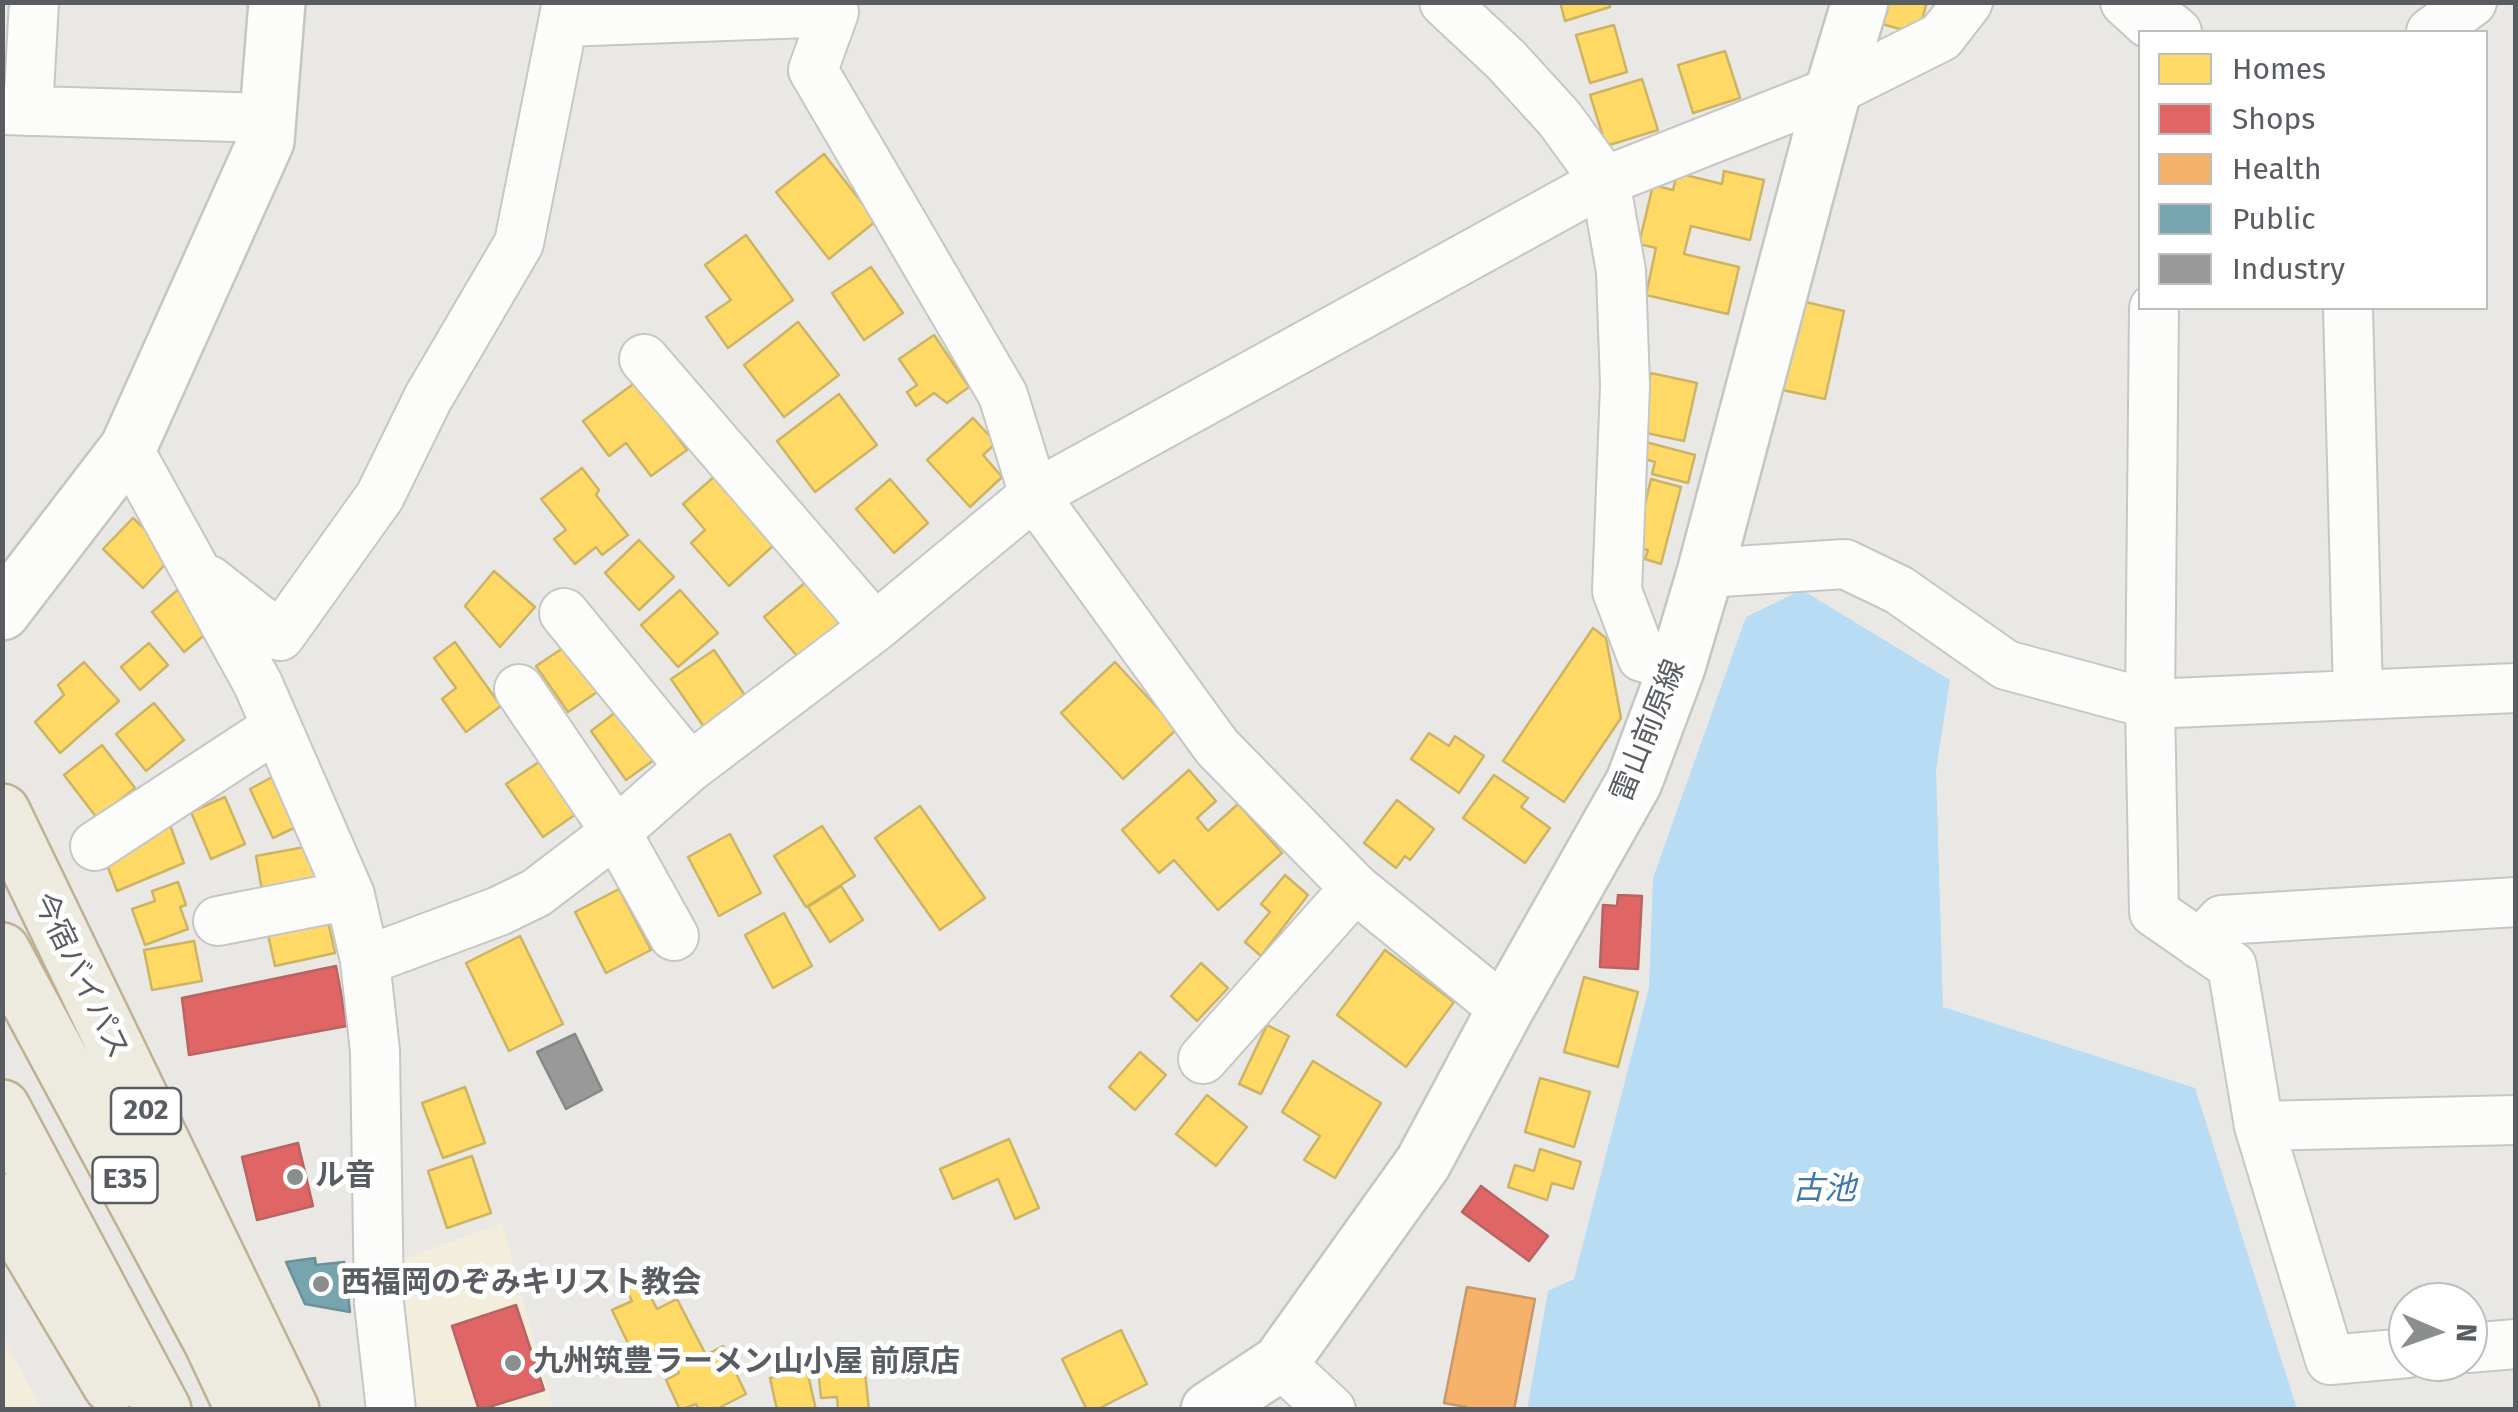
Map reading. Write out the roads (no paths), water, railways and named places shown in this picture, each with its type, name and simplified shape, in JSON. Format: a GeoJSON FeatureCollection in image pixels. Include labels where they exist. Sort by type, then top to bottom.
{"type":"FeatureCollection","features":[{"type":"Feature","properties":{"kind":"highway","name":"今宿バイパス"},"geometry":{"type":"LineString","coordinates":[[2,812],[291,1410]]}},
{"type":"Feature","properties":{"kind":"highway","name":"E35"},"geometry":{"type":"LineString","coordinates":[[2,952],[212,1342],[244,1410]]}},
{"type":"Feature","properties":{"kind":"highway","name":"E35"},"geometry":{"type":"LineString","coordinates":[[2,1108],[164,1410]]}},
{"type":"Feature","properties":{"kind":"highway"},"geometry":{"type":"LineString","coordinates":[[2,1202],[126,1410]]}},
{"type":"Feature","properties":{"kind":"main road"},"geometry":{"type":"LineString","coordinates":[[2,612],[128,448],[266,141],[277,2]]}},
{"type":"Feature","properties":{"kind":"main road","name":"雷山前原線"},"geometry":{"type":"LineString","coordinates":[[1209,1410],[1280,1363],[1424,1164],[1504,1010],[1634,782],[1677,667],[1706,573],[1860,2]]}},
{"type":"Feature","properties":{"kind":"street"},"geometry":{"type":"LineString","coordinates":[[34,2],[15,111],[267,118]]}},
{"type":"Feature","properties":{"kind":"street"},"geometry":{"type":"LineString","coordinates":[[1444,2],[1506,60],[1559,118],[1604,182],[1620,271],[1625,386],[1617,591],[1642,657],[1677,667]]}},
{"type":"Feature","properties":{"kind":"street"},"geometry":{"type":"LineString","coordinates":[[364,961],[499,911],[536,893],[616,832],[690,767],[875,627],[1034,495],[1604,182],[1833,91],[1942,36],[1968,2]]}},
{"type":"Feature","properties":{"kind":"street"},"geometry":{"type":"LineString","coordinates":[[2125,2],[2148,24],[2174,30]]}},
{"type":"Feature","properties":{"kind":"street"},"geometry":{"type":"LineString","coordinates":[[2434,30],[2472,2]]}},
{"type":"Feature","properties":{"kind":"street"},"geometry":{"type":"LineString","coordinates":[[194,569],[280,636],[380,496],[428,398],[520,243],[565,12],[832,7],[813,70],[1003,395],[1034,495],[1218,747],[1355,888],[1504,1010]]}},
{"type":"Feature","properties":{"kind":"street"},"geometry":{"type":"LineString","coordinates":[[2154,310],[2150,704],[2154,912],[2232,966],[2259,1126],[2330,1360],[2388,1355]]}},
{"type":"Feature","properties":{"kind":"street"},"geometry":{"type":"LineString","coordinates":[[2348,310],[2358,695]]}},
{"type":"Feature","properties":{"kind":"street"},"geometry":{"type":"LineString","coordinates":[[644,359],[875,627]]}},
{"type":"Feature","properties":{"kind":"street"},"geometry":{"type":"LineString","coordinates":[[128,448],[258,684],[350,895],[364,961],[374,1051],[379,1303],[390,1410]]}},
{"type":"Feature","properties":{"kind":"street"},"geometry":{"type":"LineString","coordinates":[[1706,573],[1845,564],[1899,590],[2006,665],[2150,704],[2516,688]]}},
{"type":"Feature","properties":{"kind":"street"},"geometry":{"type":"LineString","coordinates":[[564,612],[690,767]]}},
{"type":"Feature","properties":{"kind":"street"},"geometry":{"type":"LineString","coordinates":[[519,689],[616,832],[674,936]]}},
{"type":"Feature","properties":{"kind":"street"},"geometry":{"type":"LineString","coordinates":[[95,846],[277,727]]}},
{"type":"Feature","properties":{"kind":"street"},"geometry":{"type":"LineString","coordinates":[[1203,1059],[1355,888]]}},
{"type":"Feature","properties":{"kind":"street"},"geometry":{"type":"LineString","coordinates":[[218,921],[350,895]]}},
{"type":"Feature","properties":{"kind":"street"},"geometry":{"type":"LineString","coordinates":[[2200,944],[2222,920],[2516,902]]}},
{"type":"Feature","properties":{"kind":"street"},"geometry":{"type":"LineString","coordinates":[[2259,1126],[2516,1120]]}},
{"type":"Feature","properties":{"kind":"street"},"geometry":{"type":"LineString","coordinates":[[2488,1346],[2516,1344]]}},
{"type":"Feature","properties":{"kind":"street"},"geometry":{"type":"LineString","coordinates":[[1280,1363],[1331,1410]]}},
{"type":"Feature","properties":{"kind":"water","name":"古池"},"geometry":{"type":"Polygon","coordinates":[[[1802,590],[1950,680],[1936,770],[1943,1007],[2195,1088],[2297,1409],[1527,1410],[1548,1291],[1574,1279],[1649,988],[1653,878],[1746,617],[1802,590]]]}},
{"type":"Feature","properties":{"kind":"place","name":"ル音"},"geometry":{"type":"Point","coordinates":[295,1177]}},
{"type":"Feature","properties":{"kind":"place","name":"西福岡のぞみキリスト教会"},"geometry":{"type":"Point","coordinates":[321,1284]}},
{"type":"Feature","properties":{"kind":"place","name":"九州筑豊ラーメン山小屋 前原店"},"geometry":{"type":"Point","coordinates":[513,1363]}}]}
